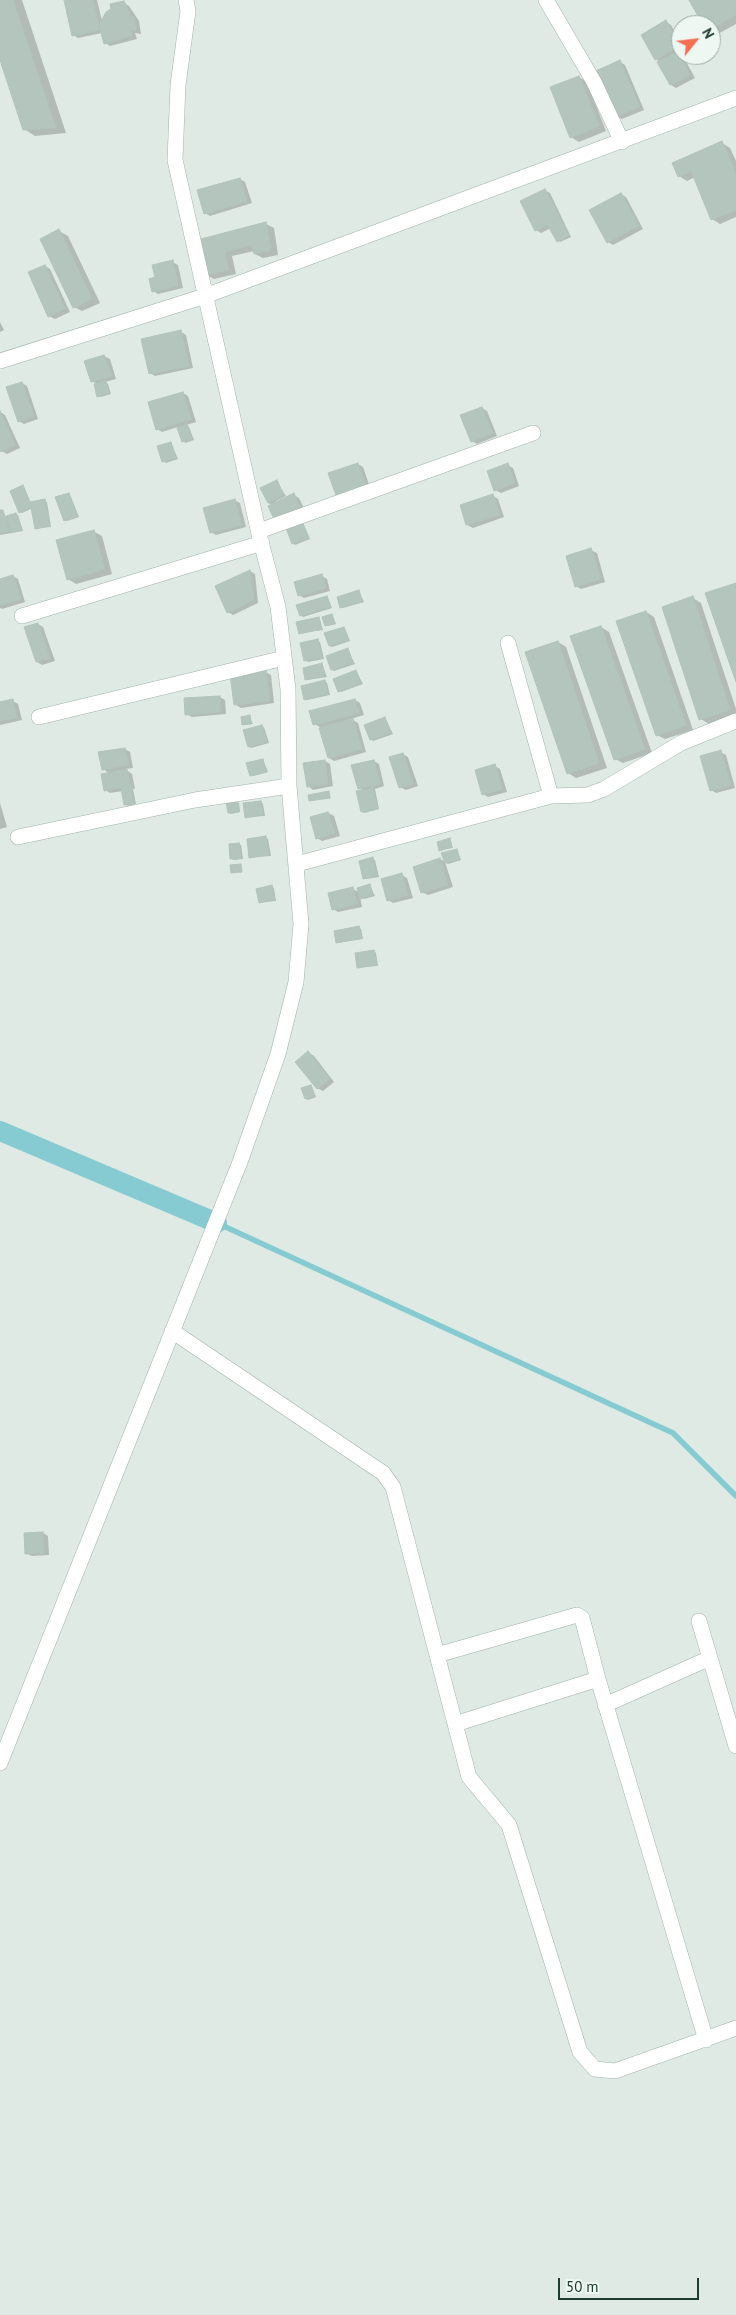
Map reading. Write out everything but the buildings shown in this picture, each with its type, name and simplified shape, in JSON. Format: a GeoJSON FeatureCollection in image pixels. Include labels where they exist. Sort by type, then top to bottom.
{"type":"FeatureCollection","features":[{"type":"Feature","properties":{"kind":"street"},"geometry":{"type":"LineString","coordinates":[[0,1763],[240,1162],[278,1054],[296,982],[301,924],[289,786],[288,689],[278,607],[260,537],[175,160],[178,85],[188,11],[186,0]]}},
{"type":"Feature","properties":{"kind":"street"},"geometry":{"type":"LineString","coordinates":[[546,0],[594,82],[622,142]]}},
{"type":"Feature","properties":{"kind":"street"},"geometry":{"type":"LineString","coordinates":[[0,361],[205,296],[736,98]]}},
{"type":"Feature","properties":{"kind":"street"},"geometry":{"type":"LineString","coordinates":[[22,616],[260,537],[533,433]]}},
{"type":"Feature","properties":{"kind":"street"},"geometry":{"type":"LineString","coordinates":[[508,643],[552,796]]}},
{"type":"Feature","properties":{"kind":"street"},"geometry":{"type":"LineString","coordinates":[[39,717],[284,658]]}},
{"type":"Feature","properties":{"kind":"street"},"geometry":{"type":"LineString","coordinates":[[297,864],[552,796],[588,795],[604,789],[681,743],[736,721]]}},
{"type":"Feature","properties":{"kind":"street"},"geometry":{"type":"LineString","coordinates":[[18,836],[195,800],[289,786]]}},
{"type":"Feature","properties":{"kind":"street"},"geometry":{"type":"LineString","coordinates":[[172,1331],[383,1473],[393,1487],[468,1777],[509,1825],[580,2052],[595,2069],[615,2071],[736,2028]]}},
{"type":"Feature","properties":{"kind":"street"},"geometry":{"type":"LineString","coordinates":[[437,1655],[577,1615],[582,1618],[605,1704],[706,2040]]}},
{"type":"Feature","properties":{"kind":"street"},"geometry":{"type":"LineString","coordinates":[[699,1621],[736,1746]]}},
{"type":"Feature","properties":{"kind":"street"},"geometry":{"type":"LineString","coordinates":[[605,1704],[710,1658]]}},
{"type":"Feature","properties":{"kind":"street"},"geometry":{"type":"LineString","coordinates":[[455,1724],[598,1679]]}},
{"type":"Feature","properties":{"kind":"waterway"},"geometry":{"type":"LineString","coordinates":[[0,1131],[217,1223]]}},
{"type":"Feature","properties":{"kind":"waterway"},"geometry":{"type":"LineString","coordinates":[[217,1223],[673,1433],[736,1496]]}}]}
